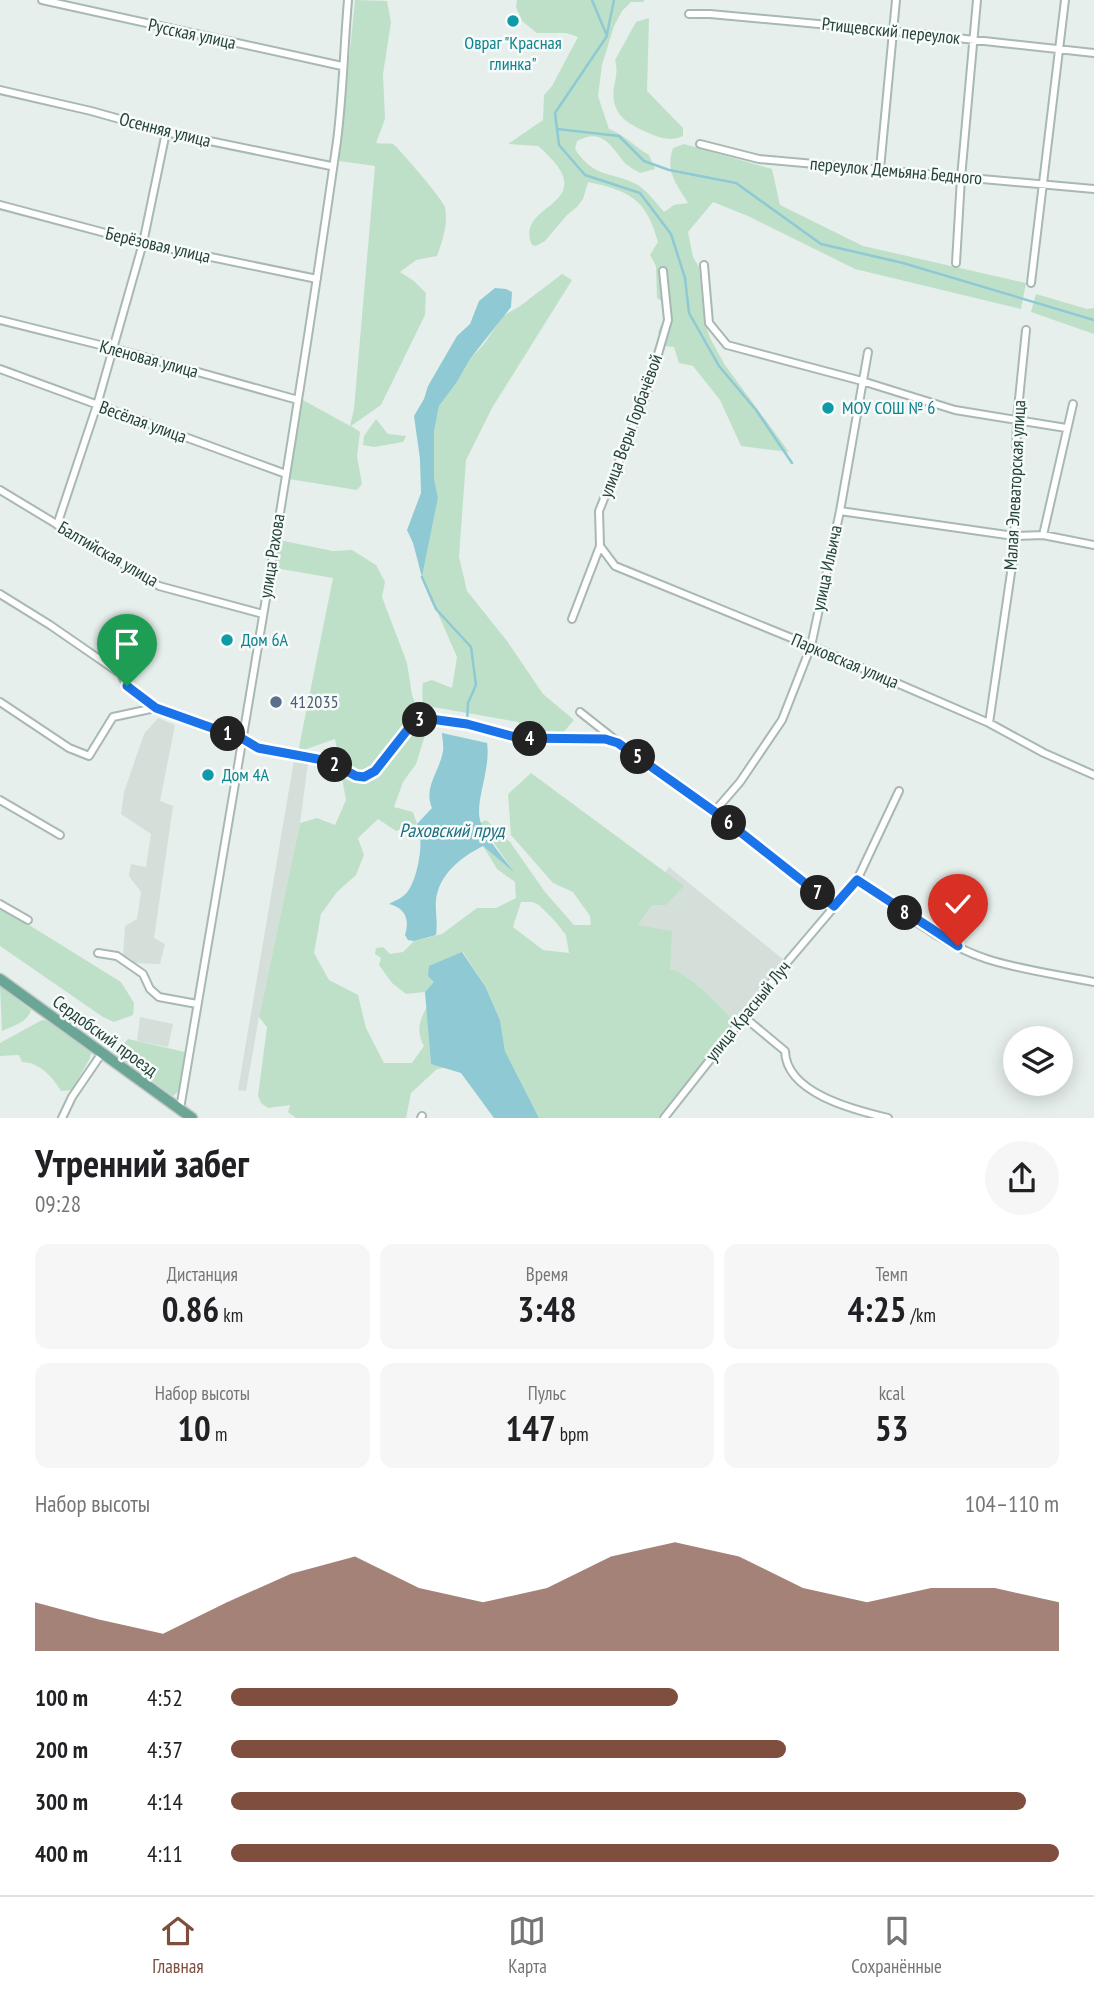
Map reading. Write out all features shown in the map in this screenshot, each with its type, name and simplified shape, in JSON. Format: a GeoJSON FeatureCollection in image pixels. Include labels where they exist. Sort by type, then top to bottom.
{"type":"FeatureCollection","features":[{"type":"Feature","properties":{"kind":"main road","name":"Сердобский проезд"},"geometry":{"type":"LineString","coordinates":[[0,979],[192,1118]]}},
{"type":"Feature","properties":{"kind":"street","name":"Русская улица"},"geometry":{"type":"LineString","coordinates":[[42,0],[342,66]]}},
{"type":"Feature","properties":{"kind":"street","name":"улица Рахова"},"geometry":{"type":"LineString","coordinates":[[180,1109],[317,279],[331,166],[337,140],[348,0]]}},
{"type":"Feature","properties":{"kind":"street"},"geometry":{"type":"LineString","coordinates":[[880,169],[896,0]]}},
{"type":"Feature","properties":{"kind":"street"},"geometry":{"type":"LineString","coordinates":[[956,263],[977,0]]}},
{"type":"Feature","properties":{"kind":"street"},"geometry":{"type":"LineString","coordinates":[[1031,284],[1065,0]]}},
{"type":"Feature","properties":{"kind":"street","name":"Ртищевский переулок"},"geometry":{"type":"LineString","coordinates":[[688,14],[893,31],[1094,53]]}},
{"type":"Feature","properties":{"kind":"street","name":"Осенняя улица"},"geometry":{"type":"LineString","coordinates":[[0,90],[166,132],[331,166]]}},
{"type":"Feature","properties":{"kind":"street"},"geometry":{"type":"LineString","coordinates":[[57,525],[97,405],[143,243],[166,132]]}},
{"type":"Feature","properties":{"kind":"street","name":"переулок Демьяна Бедного"},"geometry":{"type":"LineString","coordinates":[[700,144],[759,159],[1094,190]]}},
{"type":"Feature","properties":{"kind":"street","name":"Берёзовая улица"},"geometry":{"type":"LineString","coordinates":[[0,205],[143,243],[317,279]]}},
{"type":"Feature","properties":{"kind":"street"},"geometry":{"type":"LineString","coordinates":[[704,265],[709,323],[727,345],[862,381],[955,410],[1066,428]]}},
{"type":"Feature","properties":{"kind":"street","name":"улица Веры Горбачёвой"},"geometry":{"type":"LineString","coordinates":[[572,619],[600,546],[599,511],[647,391],[668,320],[663,271]]}},
{"type":"Feature","properties":{"kind":"street","name":"Кленовая улица"},"geometry":{"type":"LineString","coordinates":[[0,320],[298,400]]}},
{"type":"Feature","properties":{"kind":"street","name":"Малая Элеваторская улица"},"geometry":{"type":"LineString","coordinates":[[989,723],[1014,552],[1017,419],[1026,330]]}},
{"type":"Feature","properties":{"kind":"street","name":"улица Ильича"},"geometry":{"type":"LineString","coordinates":[[715,812],[740,782],[782,720],[811,646],[840,511],[868,352]]}},
{"type":"Feature","properties":{"kind":"street","name":"Весёлая улица"},"geometry":{"type":"LineString","coordinates":[[0,369],[286,474]]}},
{"type":"Feature","properties":{"kind":"street","name":"Малая Элеваторская улица"},"geometry":{"type":"LineString","coordinates":[[1043,535],[1073,404]]}},
{"type":"Feature","properties":{"kind":"street","name":"Балтийская улица"},"geometry":{"type":"LineString","coordinates":[[0,490],[159,586],[263,614]]}},
{"type":"Feature","properties":{"kind":"street"},"geometry":{"type":"LineString","coordinates":[[840,511],[1014,536],[1043,535],[1094,545]]}},
{"type":"Feature","properties":{"kind":"street","name":"Парковская улица"},"geometry":{"type":"LineString","coordinates":[[600,546],[615,566],[811,646],[989,723],[1044,753],[1094,775]]}},
{"type":"Feature","properties":{"kind":"street"},"geometry":{"type":"LineString","coordinates":[[0,594],[121,674],[127,686],[156,708],[243,739],[258,748],[328,761],[356,776],[364,777],[375,771],[412,724],[423,718],[467,724],[519,738],[605,739],[618,743]]}},
{"type":"Feature","properties":{"kind":"street"},"geometry":{"type":"LineString","coordinates":[[0,702],[69,748],[89,756],[113,717],[156,708]]}},
{"type":"Feature","properties":{"kind":"street"},"geometry":{"type":"LineString","coordinates":[[580,712],[618,743],[715,812],[834,906]]}},
{"type":"Feature","properties":{"kind":"street","name":"улица Красный Луч"},"geometry":{"type":"LineString","coordinates":[[664,1118],[857,880],[899,791]]}},
{"type":"Feature","properties":{"kind":"street"},"geometry":{"type":"LineString","coordinates":[[0,800],[60,835]]}},
{"type":"Feature","properties":{"kind":"street"},"geometry":{"type":"LineString","coordinates":[[857,880],[936,933],[987,959],[1094,982]]}},
{"type":"Feature","properties":{"kind":"street"},"geometry":{"type":"LineString","coordinates":[[0,904],[28,920]]}},
{"type":"Feature","properties":{"kind":"street"},"geometry":{"type":"LineString","coordinates":[[98,954],[117,956],[143,974],[150,989],[159,997],[197,1004]]}},
{"type":"Feature","properties":{"kind":"street"},"geometry":{"type":"LineString","coordinates":[[744,1017],[785,1051],[785,1064],[797,1081],[829,1100],[888,1118]]}},
{"type":"Feature","properties":{"kind":"street"},"geometry":{"type":"LineString","coordinates":[[62,1118],[72,1097],[102,1053]]}},
{"type":"Feature","properties":{"kind":"shaded area"},"geometry":{"type":"Polygon","coordinates":[[[158,718],[175,725],[160,801],[173,806],[154,938],[165,944],[160,964],[132,963],[123,956],[125,926],[137,919],[141,892],[129,876],[131,864],[146,867],[151,834],[121,814],[124,792],[144,734],[158,718]]]}},
{"type":"Feature","properties":{"kind":"shaded area"},"geometry":{"type":"Polygon","coordinates":[[[294,760],[308,763],[300,823],[246,1091],[238,1090],[294,760]]]}},
{"type":"Feature","properties":{"kind":"shaded area"},"geometry":{"type":"Polygon","coordinates":[[[669,867],[784,960],[733,1022],[624,927],[669,867]]]}},
{"type":"Feature","properties":{"kind":"shaded area"},"geometry":{"type":"Polygon","coordinates":[[[140,1017],[173,1024],[168,1047],[137,1041],[140,1017]]]}},
{"type":"Feature","properties":{"kind":"green space"},"geometry":{"type":"Polygon","coordinates":[[[355,0],[387,1],[391,22],[383,74],[385,119],[376,143],[393,144],[403,154],[443,203],[446,220],[437,256],[416,260],[400,272],[426,293],[425,315],[381,405],[351,426],[360,432],[357,456],[362,484],[357,490],[289,479],[303,400],[350,426],[354,409],[375,166],[339,161],[355,0]]]}},
{"type":"Feature","properties":{"kind":"green space"},"geometry":{"type":"Polygon","coordinates":[[[517,0],[645,0],[631,2],[622,11],[614,26],[602,65],[598,96],[609,129],[649,155],[655,169],[640,173],[599,137],[586,137],[577,141],[575,149],[596,170],[628,180],[640,187],[664,212],[674,205],[688,203],[673,177],[670,164],[673,148],[684,144],[772,169],[780,205],[863,246],[1026,283],[1021,309],[855,269],[748,216],[713,202],[688,232],[693,257],[699,267],[704,320],[710,338],[725,365],[789,452],[741,446],[720,400],[693,366],[679,363],[674,347],[664,346],[658,332],[670,306],[657,298],[656,266],[650,255],[658,242],[648,215],[634,199],[615,189],[588,182],[583,199],[577,207],[545,241],[536,246],[532,245],[529,231],[534,220],[562,193],[564,181],[557,166],[538,146],[508,144],[543,120],[544,95],[552,86],[578,37],[566,33],[537,33],[522,21],[516,7],[517,0]]]}},
{"type":"Feature","properties":{"kind":"green space"},"geometry":{"type":"Polygon","coordinates":[[[649,18],[647,91],[683,128],[683,136],[675,139],[659,137],[628,122],[618,112],[613,97],[617,70],[615,60],[636,22],[649,18]]]}},
{"type":"Feature","properties":{"kind":"green space"},"geometry":{"type":"Polygon","coordinates":[[[562,274],[572,280],[492,408],[466,460],[459,557],[467,591],[507,641],[543,694],[574,720],[560,736],[524,728],[518,722],[433,707],[428,719],[423,702],[423,683],[432,680],[452,688],[457,657],[422,577],[438,498],[434,478],[434,432],[439,406],[503,316],[562,274]]]}},
{"type":"Feature","properties":{"kind":"green space"},"geometry":{"type":"Polygon","coordinates":[[[1036,294],[1087,309],[1094,308],[1094,334],[1031,312],[1036,294]]]}},
{"type":"Feature","properties":{"kind":"green space"},"geometry":{"type":"Polygon","coordinates":[[[376,419],[388,434],[406,436],[403,442],[374,447],[363,445],[364,436],[376,419]]]}},
{"type":"Feature","properties":{"kind":"green space"},"geometry":{"type":"Polygon","coordinates":[[[279,540],[333,551],[352,550],[376,565],[385,582],[382,597],[407,663],[412,695],[426,732],[416,764],[403,782],[394,807],[413,812],[417,824],[396,831],[378,819],[358,838],[364,855],[356,875],[337,892],[321,914],[314,953],[329,980],[358,995],[366,1028],[384,1063],[412,1063],[424,1046],[419,1026],[427,1007],[431,1064],[448,1067],[437,1069],[411,1093],[406,1118],[296,1118],[288,1112],[290,1105],[268,1108],[261,1103],[258,1096],[267,1027],[259,1017],[300,823],[317,818],[335,825],[346,800],[335,739],[298,752],[333,578],[275,568],[279,540]]]}},
{"type":"Feature","properties":{"kind":"green space"},"geometry":{"type":"Polygon","coordinates":[[[531,773],[684,886],[666,905],[652,905],[638,925],[672,931],[670,968],[704,991],[733,1022],[664,1118],[539,1118],[505,1051],[500,1020],[485,986],[463,952],[425,992],[406,994],[392,983],[379,965],[381,958],[375,954],[376,948],[383,947],[390,954],[403,952],[414,941],[442,934],[477,908],[496,908],[516,898],[515,882],[497,869],[483,846],[512,869],[480,823],[486,820],[510,842],[545,892],[574,925],[591,925],[590,916],[573,892],[553,883],[511,835],[508,794],[531,773]],[[521,902],[513,927],[543,950],[569,953],[566,935],[539,905],[521,902]]]}},
{"type":"Feature","properties":{"kind":"green space"},"geometry":{"type":"Polygon","coordinates":[[[0,907],[121,982],[134,1003],[133,1015],[114,1022],[103,1017],[0,946],[0,907]]]}},
{"type":"Feature","properties":{"kind":"green space"},"geometry":{"type":"Polygon","coordinates":[[[0,986],[31,1010],[23,1021],[2,1031],[0,986]]]}},
{"type":"Feature","properties":{"kind":"green space"},"geometry":{"type":"Polygon","coordinates":[[[42,1020],[50,1021],[91,1053],[72,1090],[61,1091],[45,1071],[22,1062],[19,1055],[0,1056],[0,1043],[42,1020]]]}},
{"type":"Feature","properties":{"kind":"green space"},"geometry":{"type":"Polygon","coordinates":[[[128,1039],[185,1052],[179,1091],[173,1096],[115,1054],[128,1039]]]}},
{"type":"Feature","properties":{"kind":"water"},"geometry":{"type":"Polygon","coordinates":[[[495,288],[512,292],[511,307],[470,359],[439,406],[434,432],[434,478],[438,498],[422,577],[407,530],[421,493],[414,416],[457,336],[470,324],[479,301],[495,288]]]}},
{"type":"Feature","properties":{"kind":"water","name":"Раховский пруд"},"geometry":{"type":"Polygon","coordinates":[[[442,733],[487,743],[480,820],[490,840],[514,872],[483,846],[467,855],[446,874],[438,891],[436,935],[414,941],[408,940],[405,935],[405,915],[399,908],[389,904],[406,893],[415,877],[420,848],[417,824],[432,808],[430,793],[443,751],[442,733]]]}},
{"type":"Feature","properties":{"kind":"water"},"geometry":{"type":"Polygon","coordinates":[[[462,952],[485,986],[500,1020],[505,1051],[539,1118],[494,1118],[461,1073],[431,1064],[425,992],[434,982],[428,976],[429,966],[462,952]]]}},
{"type":"Feature","properties":{"kind":"waterway"},"geometry":{"type":"LineString","coordinates":[[592,0],[607,36],[555,113],[559,145],[585,175],[640,193],[671,234],[685,278],[689,313],[719,366],[756,410],[792,463]]}},
{"type":"Feature","properties":{"kind":"waterway"},"geometry":{"type":"LineString","coordinates":[[607,34],[614,0]]}},
{"type":"Feature","properties":{"kind":"waterway"},"geometry":{"type":"LineString","coordinates":[[557,129],[619,136],[644,161],[669,170],[736,183],[821,244],[903,263],[1094,320]]}},
{"type":"Feature","properties":{"kind":"waterway"},"geometry":{"type":"LineString","coordinates":[[422,577],[436,609],[471,647],[476,685],[468,703],[467,723]]}},
{"type":"Feature","properties":{"kind":"place","name":"Овраг \"Красная глинка\""},"geometry":{"type":"Point","coordinates":[513,21]}},
{"type":"Feature","properties":{"kind":"place","name":"МОУ СОШ № 6"},"geometry":{"type":"Point","coordinates":[828,408]}},
{"type":"Feature","properties":{"kind":"place","name":"Дом 6А"},"geometry":{"type":"Point","coordinates":[227,640]}},
{"type":"Feature","properties":{"kind":"place","name":"412035"},"geometry":{"type":"Point","coordinates":[276,702]}},
{"type":"Feature","properties":{"kind":"place","name":"Дом 4А"},"geometry":{"type":"Point","coordinates":[208,775]}},
{"type":"Feature","properties":{"kind":"route"},"geometry":{"type":"LineString","coordinates":[[127,686],[156,708],[243,739],[258,748],[328,761],[356,776],[364,777],[375,771],[399,738],[412,724],[423,718],[452,720],[519,738],[605,739],[618,743],[715,812],[834,906],[857,880],[958,946]]}}]}
